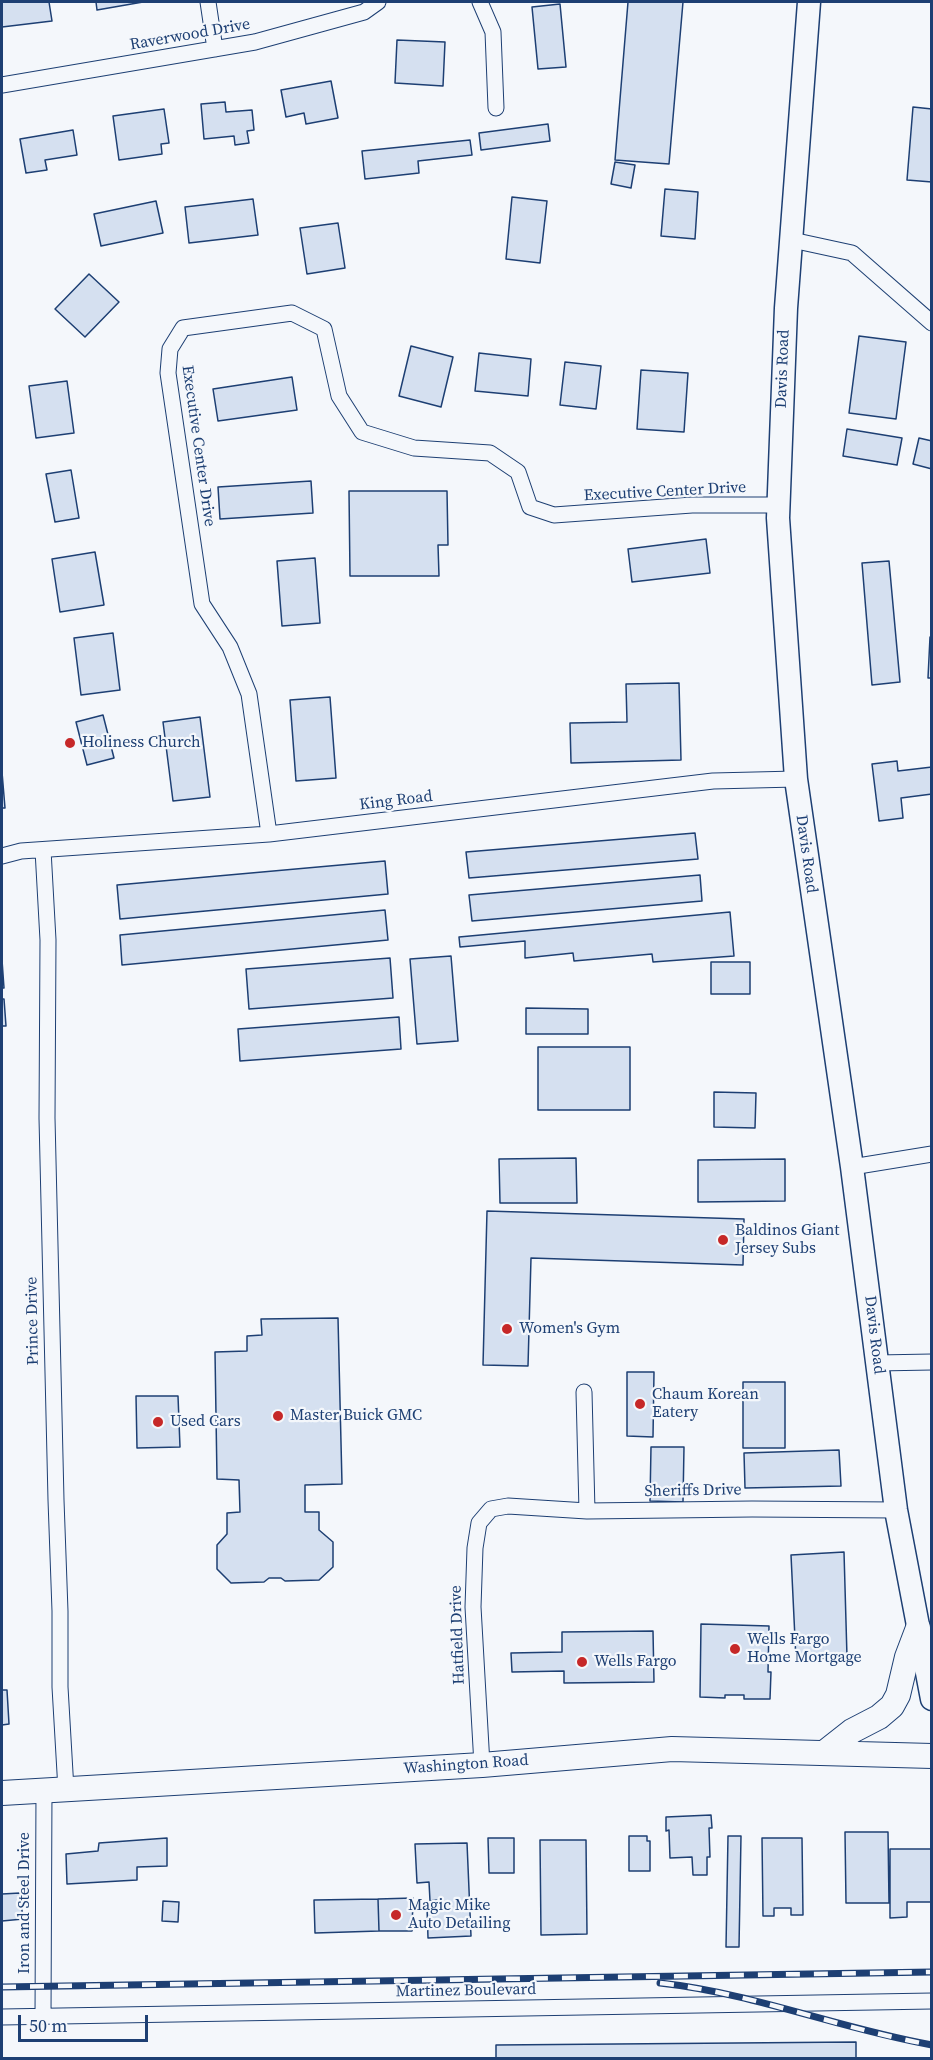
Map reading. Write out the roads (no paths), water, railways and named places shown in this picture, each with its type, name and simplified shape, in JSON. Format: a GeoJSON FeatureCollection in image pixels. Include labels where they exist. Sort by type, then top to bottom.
{"type":"FeatureCollection","features":[{"type":"Feature","properties":{"kind":"main road","name":"Davis Road"},"geometry":{"type":"LineString","coordinates":[[809,2],[786,308],[778,505],[796,779],[852,1167],[896,1510],[932,1700]]}},
{"type":"Feature","properties":{"kind":"main road"},"geometry":{"type":"LineString","coordinates":[[824,1753],[852,1731],[879,1717],[892,1706],[898,1695],[907,1657],[918,1628]]}},
{"type":"Feature","properties":{"kind":"main road","name":"Washington Road"},"geometry":{"type":"LineString","coordinates":[[2,1793],[482,1765],[672,1749],[932,1755]]}},
{"type":"Feature","properties":{"kind":"street"},"geometry":{"type":"LineString","coordinates":[[208,2],[215,49]]}},
{"type":"Feature","properties":{"kind":"street","name":"Raverwood Drive"},"geometry":{"type":"LineString","coordinates":[[2,85],[255,42],[364,12],[378,2]]}},
{"type":"Feature","properties":{"kind":"street"},"geometry":{"type":"LineString","coordinates":[[480,2],[493,32],[496,108]]}},
{"type":"Feature","properties":{"kind":"street"},"geometry":{"type":"LineString","coordinates":[[792,240],[852,253],[932,323]]}},
{"type":"Feature","properties":{"kind":"street","name":"Executive Center Drive"},"geometry":{"type":"LineString","coordinates":[[269,834],[249,694],[230,647],[202,604],[168,374],[170,350],[183,328],[292,314],[324,329],[339,396],[363,432],[414,448],[490,453],[518,472],[530,507],[554,515],[692,505],[778,505]]}},
{"type":"Feature","properties":{"kind":"street","name":"King Road"},"geometry":{"type":"LineString","coordinates":[[2,856],[21,851],[269,834],[713,781],[796,779]]}},
{"type":"Feature","properties":{"kind":"street","name":"Prince Drive"},"geometry":{"type":"LineString","coordinates":[[43,850],[48,940],[47,1118],[60,1687],[55,1790]]}},
{"type":"Feature","properties":{"kind":"street"},"geometry":{"type":"LineString","coordinates":[[852,1167],[932,1155]]}},
{"type":"Feature","properties":{"kind":"street"},"geometry":{"type":"LineString","coordinates":[[877,1363],[932,1362]]}},
{"type":"Feature","properties":{"kind":"street"},"geometry":{"type":"LineString","coordinates":[[584,1392],[587,1511]]}},
{"type":"Feature","properties":{"kind":"street","name":"Sheriffs Drive"},"geometry":{"type":"LineString","coordinates":[[490,1509],[508,1506],[587,1511],[896,1510]]}},
{"type":"Feature","properties":{"kind":"street","name":"Hatfield Drive"},"geometry":{"type":"LineString","coordinates":[[482,1765],[473,1607],[475,1548],[479,1523],[490,1509]]}},
{"type":"Feature","properties":{"kind":"street","name":"Iron and Steel Drive"},"geometry":{"type":"LineString","coordinates":[[42,2016],[55,1790]]}},
{"type":"Feature","properties":{"kind":"street","name":"Martinez Boulevard"},"geometry":{"type":"LineString","coordinates":[[2,2016],[932,2001]]}},
{"type":"Feature","properties":{"kind":"railway"},"geometry":{"type":"LineString","coordinates":[[2,1987],[932,1972]]}},
{"type":"Feature","properties":{"kind":"railway"},"geometry":{"type":"LineString","coordinates":[[660,1983],[729,1995],[932,2045]]}},
{"type":"Feature","properties":{"kind":"place","name":"Holiness Church"},"geometry":{"type":"Point","coordinates":[70,743]}},
{"type":"Feature","properties":{"kind":"place","name":"Baldinos Giant Jersey Subs"},"geometry":{"type":"Point","coordinates":[723,1240]}},
{"type":"Feature","properties":{"kind":"place","name":"Women's Gym"},"geometry":{"type":"Point","coordinates":[507,1329]}},
{"type":"Feature","properties":{"kind":"place","name":"Chaum Korean Eatery"},"geometry":{"type":"Point","coordinates":[640,1404]}},
{"type":"Feature","properties":{"kind":"place","name":"Master Buick GMC"},"geometry":{"type":"Point","coordinates":[278,1416]}},
{"type":"Feature","properties":{"kind":"place","name":"Used Cars"},"geometry":{"type":"Point","coordinates":[158,1422]}},
{"type":"Feature","properties":{"kind":"place","name":"Wells Fargo Home Mortgage"},"geometry":{"type":"Point","coordinates":[735,1649]}},
{"type":"Feature","properties":{"kind":"place","name":"Wells Fargo"},"geometry":{"type":"Point","coordinates":[582,1662]}},
{"type":"Feature","properties":{"kind":"place","name":"Magic Mike Auto Detailing"},"geometry":{"type":"Point","coordinates":[396,1915]}}]}
